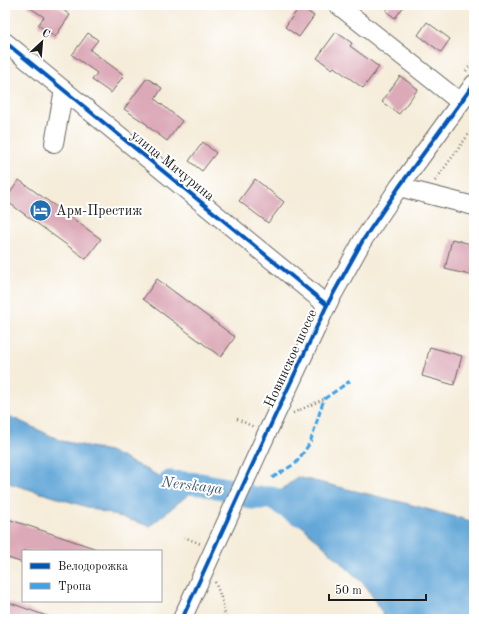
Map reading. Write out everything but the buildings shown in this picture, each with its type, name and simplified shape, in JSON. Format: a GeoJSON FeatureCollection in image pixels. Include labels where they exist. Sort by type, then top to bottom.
{"type":"FeatureCollection","features":[{"type":"Feature","properties":{"kind":"street"},"geometry":{"type":"LineString","coordinates":[[338,5],[460,102]]}},
{"type":"Feature","properties":{"kind":"street","name":"улица Мичурина"},"geometry":{"type":"LineString","coordinates":[[5,42],[327,306]]}},
{"type":"Feature","properties":{"kind":"street","name":"Новинское шоссе"},"geometry":{"type":"LineString","coordinates":[[182,619],[210,549],[263,432],[327,306],[363,240],[399,187],[474,84]]}},
{"type":"Feature","properties":{"kind":"street"},"geometry":{"type":"LineString","coordinates":[[54,143],[64,90]]}},
{"type":"Feature","properties":{"kind":"street"},"geometry":{"type":"LineString","coordinates":[[399,187],[474,206]]}},
{"type":"Feature","properties":{"kind":"path"},"geometry":{"type":"LineString","coordinates":[[425,194],[474,127]]}},
{"type":"Feature","properties":{"kind":"path"},"geometry":{"type":"LineString","coordinates":[[291,414],[324,400]]}},
{"type":"Feature","properties":{"kind":"path"},"geometry":{"type":"LineString","coordinates":[[237,419],[263,432]]}},
{"type":"Feature","properties":{"kind":"path"},"geometry":{"type":"LineString","coordinates":[[184,536],[210,549]]}},
{"type":"Feature","properties":{"kind":"path"},"geometry":{"type":"LineString","coordinates":[[214,577],[222,600],[226,619]]}},
{"type":"Feature","properties":{"kind":"water"},"geometry":{"type":"Polygon","coordinates":[[[5,414],[62,441],[109,451],[167,480],[201,484],[150,526],[5,482],[5,414]]]}},
{"type":"Feature","properties":{"kind":"water"},"geometry":{"type":"Polygon","coordinates":[[[297,477],[401,502],[474,522],[474,619],[386,619],[366,586],[272,498],[297,477]]]}},
{"type":"Feature","properties":{"kind":"waterway","name":"Nerskaya"},"geometry":{"type":"LineString","coordinates":[[169,482],[201,484],[242,492],[251,498],[272,498],[299,514]]}},
{"type":"Feature","properties":{"kind":"marked path"},"geometry":{"type":"LineString","coordinates":[[272,478],[296,463],[310,443],[324,399],[350,381]]}},
{"type":"Feature","properties":{"kind":"cycle path"},"geometry":{"type":"LineString","coordinates":[[5,42],[327,305]]}},
{"type":"Feature","properties":{"kind":"cycle path"},"geometry":{"type":"LineString","coordinates":[[182,619],[327,305],[363,240],[399,187],[474,84]]}},
{"type":"Feature","properties":{"kind":"place","name":"Арм-Престиж"},"geometry":{"type":"Point","coordinates":[41,210]}}]}
